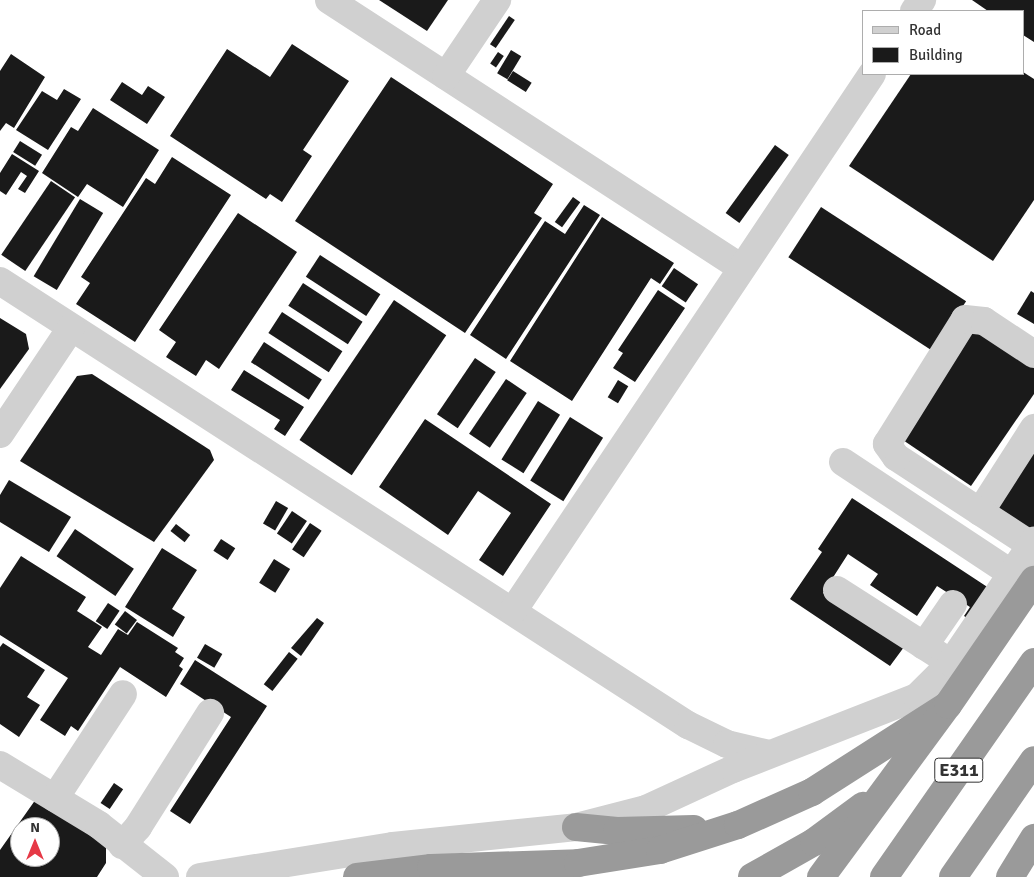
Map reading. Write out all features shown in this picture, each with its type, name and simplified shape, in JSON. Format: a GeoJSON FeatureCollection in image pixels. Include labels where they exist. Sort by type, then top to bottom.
{"type":"FeatureCollection","features":[{"type":"Feature","properties":{"kind":"highway"},"geometry":{"type":"LineString","coordinates":[[821,877],[948,705],[1023,577]]}},
{"type":"Feature","properties":{"kind":"highway","name":"E311"},"geometry":{"type":"LineString","coordinates":[[884,877],[1034,662]]}},
{"type":"Feature","properties":{"kind":"highway"},"geometry":{"type":"LineString","coordinates":[[357,877],[431,868],[620,858],[738,825],[783,807],[848,772],[948,705]]}},
{"type":"Feature","properties":{"kind":"highway","name":"E311"},"geometry":{"type":"LineString","coordinates":[[953,877],[1034,760]]}},
{"type":"Feature","properties":{"kind":"highway"},"geometry":{"type":"LineString","coordinates":[[752,877],[814,842],[892,781]]}},
{"type":"Feature","properties":{"kind":"highway"},"geometry":{"type":"LineString","coordinates":[[576,827],[657,831],[738,825]]}},
{"type":"Feature","properties":{"kind":"highway"},"geometry":{"type":"LineString","coordinates":[[1010,877],[1032,841]]}},
{"type":"Feature","properties":{"kind":"highway"},"geometry":{"type":"LineString","coordinates":[[1022,877],[1032,841]]}},
{"type":"Feature","properties":{"kind":"street"},"geometry":{"type":"LineString","coordinates":[[329,0],[742,268]]}},
{"type":"Feature","properties":{"kind":"street"},"geometry":{"type":"LineString","coordinates":[[446,76],[497,0]]}},
{"type":"Feature","properties":{"kind":"street"},"geometry":{"type":"LineString","coordinates":[[513,611],[871,75]]}},
{"type":"Feature","properties":{"kind":"street"},"geometry":{"type":"LineString","coordinates":[[0,281],[688,725],[727,744],[769,754]]}},
{"type":"Feature","properties":{"kind":"street"},"geometry":{"type":"LineString","coordinates":[[200,877],[393,846],[576,827],[618,819],[769,754],[917,697],[950,663],[1023,577],[1033,543],[980,512],[892,454],[889,437],[965,319],[984,321],[1034,354]]}},
{"type":"Feature","properties":{"kind":"street"},"geometry":{"type":"LineString","coordinates":[[0,434],[71,328]]}},
{"type":"Feature","properties":{"kind":"street"},"geometry":{"type":"LineString","coordinates":[[980,512],[1034,428]]}},
{"type":"Feature","properties":{"kind":"street"},"geometry":{"type":"LineString","coordinates":[[843,462],[1023,577]]}},
{"type":"Feature","properties":{"kind":"street"},"geometry":{"type":"LineString","coordinates":[[837,590],[950,663]]}},
{"type":"Feature","properties":{"kind":"street"},"geometry":{"type":"LineString","coordinates":[[924,646],[953,604]]}},
{"type":"Feature","properties":{"kind":"street"},"geometry":{"type":"LineString","coordinates":[[55,798],[123,694]]}},
{"type":"Feature","properties":{"kind":"street"},"geometry":{"type":"LineString","coordinates":[[126,858],[138,828],[210,713]]}},
{"type":"Feature","properties":{"kind":"street"},"geometry":{"type":"LineString","coordinates":[[688,725],[704,750],[707,781]]}},
{"type":"Feature","properties":{"kind":"street"},"geometry":{"type":"LineString","coordinates":[[0,765],[55,798],[126,858],[165,877]]}},
{"type":"Feature","properties":{"kind":"building"},"geometry":{"type":"Polygon","coordinates":[[[379,0],[448,0],[427,31],[379,0]]]}},
{"type":"Feature","properties":{"kind":"building"},"geometry":{"type":"Polygon","coordinates":[[[972,0],[1034,0],[1034,42],[1024,36],[1024,10],[987,10],[972,0]]]}},
{"type":"Feature","properties":{"kind":"building"},"geometry":{"type":"Polygon","coordinates":[[[509,16],[515,20],[496,48],[490,44],[509,16]]]}},
{"type":"Feature","properties":{"kind":"building"},"geometry":{"type":"Polygon","coordinates":[[[292,44],[349,81],[303,150],[312,156],[282,202],[270,194],[266,199],[170,136],[227,49],[270,77],[292,44]]]}},
{"type":"Feature","properties":{"kind":"building"},"geometry":{"type":"Polygon","coordinates":[[[511,50],[521,56],[507,79],[497,73],[511,50]]]}},
{"type":"Feature","properties":{"kind":"building"},"geometry":{"type":"Polygon","coordinates":[[[498,52],[504,56],[496,68],[490,64],[498,52]]]}},
{"type":"Feature","properties":{"kind":"building"},"geometry":{"type":"Polygon","coordinates":[[[11,54],[45,77],[14,128],[6,123],[0,131],[0,71],[11,54]]]}},
{"type":"Feature","properties":{"kind":"building"},"geometry":{"type":"Polygon","coordinates":[[[513,71],[532,83],[526,92],[507,80],[513,71]]]}},
{"type":"Feature","properties":{"kind":"building"},"geometry":{"type":"Polygon","coordinates":[[[1024,73],[1034,79],[1034,200],[993,261],[849,166],[910,75],[1024,75],[1024,73]]]}},
{"type":"Feature","properties":{"kind":"building"},"geometry":{"type":"Polygon","coordinates":[[[391,77],[553,184],[534,213],[542,218],[465,333],[295,221],[391,77]]]}},
{"type":"Feature","properties":{"kind":"building"},"geometry":{"type":"Polygon","coordinates":[[[122,82],[142,95],[148,86],[165,97],[147,124],[110,100],[122,82]]]}},
{"type":"Feature","properties":{"kind":"building"},"geometry":{"type":"Polygon","coordinates":[[[64,89],[81,99],[48,150],[16,130],[42,91],[57,100],[64,89]]]}},
{"type":"Feature","properties":{"kind":"building"},"geometry":{"type":"Polygon","coordinates":[[[93,108],[159,150],[123,207],[87,184],[78,197],[42,173],[71,127],[78,131],[93,108]]]}},
{"type":"Feature","properties":{"kind":"building"},"geometry":{"type":"Polygon","coordinates":[[[20,141],[42,155],[35,166],[13,152],[20,141]]]}},
{"type":"Feature","properties":{"kind":"building"},"geometry":{"type":"Polygon","coordinates":[[[775,145],[789,155],[739,223],[726,213],[775,145]]]}},
{"type":"Feature","properties":{"kind":"building"},"geometry":{"type":"Polygon","coordinates":[[[12,154],[39,171],[25,193],[18,189],[27,176],[21,172],[6,195],[0,191],[0,173],[12,154]]]}},
{"type":"Feature","properties":{"kind":"building"},"geometry":{"type":"Polygon","coordinates":[[[172,157],[231,195],[135,342],[76,304],[90,283],[81,277],[146,178],[155,184],[172,157]]]}},
{"type":"Feature","properties":{"kind":"building"},"geometry":{"type":"Polygon","coordinates":[[[51,181],[75,197],[25,271],[1,255],[51,181]]]}},
{"type":"Feature","properties":{"kind":"building"},"geometry":{"type":"Polygon","coordinates":[[[573,197],[580,202],[562,227],[555,222],[573,197]]]}},
{"type":"Feature","properties":{"kind":"building"},"geometry":{"type":"Polygon","coordinates":[[[80,199],[103,213],[57,290],[34,276],[80,199]]]}},
{"type":"Feature","properties":{"kind":"building"},"geometry":{"type":"Polygon","coordinates":[[[584,205],[600,215],[506,359],[470,335],[545,221],[565,234],[584,205]]]}},
{"type":"Feature","properties":{"kind":"building"},"geometry":{"type":"Polygon","coordinates":[[[821,207],[966,301],[933,352],[788,257],[821,207]]]}},
{"type":"Feature","properties":{"kind":"building"},"geometry":{"type":"Polygon","coordinates":[[[238,213],[297,252],[219,369],[206,360],[196,376],[166,357],[176,342],[159,330],[238,213]]]}},
{"type":"Feature","properties":{"kind":"building"},"geometry":{"type":"Polygon","coordinates":[[[602,217],[674,263],[660,284],[651,278],[572,401],[510,361],[602,217]]]}},
{"type":"Feature","properties":{"kind":"building"},"geometry":{"type":"Polygon","coordinates":[[[320,255],[380,294],[366,316],[306,277],[320,255]]]}},
{"type":"Feature","properties":{"kind":"building"},"geometry":{"type":"Polygon","coordinates":[[[674,268],[698,284],[686,302],[662,286],[674,268]]]}},
{"type":"Feature","properties":{"kind":"building"},"geometry":{"type":"Polygon","coordinates":[[[303,283],[363,322],[348,344],[288,306],[303,283]]]}},
{"type":"Feature","properties":{"kind":"building"},"geometry":{"type":"Polygon","coordinates":[[[658,290],[685,308],[635,382],[613,368],[623,353],[618,350],[658,290]]]}},
{"type":"Feature","properties":{"kind":"building"},"geometry":{"type":"Polygon","coordinates":[[[1031,291],[1034,293],[1034,324],[1017,314],[1031,291]]]}},
{"type":"Feature","properties":{"kind":"building"},"geometry":{"type":"Polygon","coordinates":[[[394,300],[446,335],[352,475],[299,440],[394,300]]]}},
{"type":"Feature","properties":{"kind":"building"},"geometry":{"type":"Polygon","coordinates":[[[282,312],[342,351],[329,372],[268,333],[282,312]]]}},
{"type":"Feature","properties":{"kind":"building"},"geometry":{"type":"Polygon","coordinates":[[[0,318],[26,334],[29,349],[0,389],[0,318]]]}},
{"type":"Feature","properties":{"kind":"building"},"geometry":{"type":"Polygon","coordinates":[[[970,322],[1034,365],[1034,394],[971,486],[894,434],[970,322]]]}},
{"type":"Feature","properties":{"kind":"building"},"geometry":{"type":"Polygon","coordinates":[[[264,342],[322,380],[309,400],[251,362],[264,342]]]}},
{"type":"Feature","properties":{"kind":"building"},"geometry":{"type":"Polygon","coordinates":[[[475,358],[496,372],[458,428],[437,414],[475,358]]]}},
{"type":"Feature","properties":{"kind":"building"},"geometry":{"type":"Polygon","coordinates":[[[244,370],[304,407],[285,436],[274,429],[280,420],[231,390],[244,370]]]}},
{"type":"Feature","properties":{"kind":"building"},"geometry":{"type":"Polygon","coordinates":[[[92,374],[210,450],[214,460],[154,542],[20,461],[77,376],[92,374]]]}},
{"type":"Feature","properties":{"kind":"building"},"geometry":{"type":"Polygon","coordinates":[[[506,379],[527,393],[490,448],[469,434],[506,379]]]}},
{"type":"Feature","properties":{"kind":"building"},"geometry":{"type":"Polygon","coordinates":[[[618,380],[628,386],[618,403],[608,397],[618,380]]]}},
{"type":"Feature","properties":{"kind":"building"},"geometry":{"type":"Polygon","coordinates":[[[538,401],[560,415],[523,473],[501,460],[538,401]]]}},
{"type":"Feature","properties":{"kind":"building"},"geometry":{"type":"Polygon","coordinates":[[[570,417],[603,438],[563,501],[530,481],[570,417]]]}},
{"type":"Feature","properties":{"kind":"building"},"geometry":{"type":"Polygon","coordinates":[[[425,419],[551,504],[503,576],[479,560],[511,513],[478,491],[448,535],[379,487],[425,419]]]}},
{"type":"Feature","properties":{"kind":"building"},"geometry":{"type":"Polygon","coordinates":[[[1034,447],[1034,528],[1030,535],[992,512],[1034,447]]]}},
{"type":"Feature","properties":{"kind":"building"},"geometry":{"type":"Polygon","coordinates":[[[9,480],[71,517],[49,552],[0,522],[0,495],[9,480]]]}},
{"type":"Feature","properties":{"kind":"building"},"geometry":{"type":"Polygon","coordinates":[[[852,498],[998,594],[977,624],[964,616],[970,607],[937,586],[917,616],[870,585],[878,574],[848,554],[823,593],[904,647],[890,666],[790,599],[822,552],[818,549],[852,498]]]}},
{"type":"Feature","properties":{"kind":"building"},"geometry":{"type":"Polygon","coordinates":[[[276,501],[288,508],[275,531],[263,524],[276,501]]]}},
{"type":"Feature","properties":{"kind":"building"},"geometry":{"type":"Polygon","coordinates":[[[292,511],[307,521],[292,543],[277,533],[292,511]]]}},
{"type":"Feature","properties":{"kind":"building"},"geometry":{"type":"Polygon","coordinates":[[[310,523],[322,531],[304,557],[292,550],[310,523]]]}},
{"type":"Feature","properties":{"kind":"building"},"geometry":{"type":"Polygon","coordinates":[[[176,524],[190,535],[185,542],[170,531],[176,524]]]}},
{"type":"Feature","properties":{"kind":"building"},"geometry":{"type":"Polygon","coordinates":[[[75,529],[134,569],[115,596],[57,556],[75,529]]]}},
{"type":"Feature","properties":{"kind":"building"},"geometry":{"type":"Polygon","coordinates":[[[221,539],[235,548],[228,560],[213,551],[221,539]]]}},
{"type":"Feature","properties":{"kind":"building"},"geometry":{"type":"Polygon","coordinates":[[[162,548],[197,570],[172,609],[185,617],[173,637],[125,607],[162,548]]]}},
{"type":"Feature","properties":{"kind":"building"},"geometry":{"type":"Polygon","coordinates":[[[21,556],[86,597],[77,611],[102,627],[88,647],[101,655],[118,629],[128,635],[137,622],[178,648],[175,652],[184,658],[179,666],[183,669],[166,697],[120,667],[78,731],[71,726],[65,736],[40,720],[68,678],[0,635],[0,588],[21,556]]]}},
{"type":"Feature","properties":{"kind":"building"},"geometry":{"type":"Polygon","coordinates":[[[274,559],[290,569],[275,593],[259,583],[274,559]]]}},
{"type":"Feature","properties":{"kind":"building"},"geometry":{"type":"Polygon","coordinates":[[[108,603],[120,611],[107,629],[96,621],[108,603]]]}},
{"type":"Feature","properties":{"kind":"building"},"geometry":{"type":"Polygon","coordinates":[[[125,611],[137,620],[127,634],[115,625],[125,611]]]}},
{"type":"Feature","properties":{"kind":"building"},"geometry":{"type":"Polygon","coordinates":[[[317,618],[324,623],[301,656],[291,648],[317,618]]]}},
{"type":"Feature","properties":{"kind":"building"},"geometry":{"type":"Polygon","coordinates":[[[3,643],[45,670],[27,697],[40,705],[19,737],[0,724],[0,647],[3,643]]]}},
{"type":"Feature","properties":{"kind":"building"},"geometry":{"type":"Polygon","coordinates":[[[205,644],[222,654],[214,668],[197,658],[205,644]]]}},
{"type":"Feature","properties":{"kind":"building"},"geometry":{"type":"Polygon","coordinates":[[[289,652],[298,659],[272,691],[264,684],[289,652]]]}},
{"type":"Feature","properties":{"kind":"building"},"geometry":{"type":"Polygon","coordinates":[[[195,660],[267,706],[190,824],[170,811],[231,717],[180,684],[195,660]]]}},
{"type":"Feature","properties":{"kind":"building"},"geometry":{"type":"Polygon","coordinates":[[[114,783],[123,789],[110,809],[101,803],[114,783]]]}},
{"type":"Feature","properties":{"kind":"building"},"geometry":{"type":"Polygon","coordinates":[[[36,799],[106,843],[106,863],[97,877],[0,877],[0,850],[10,836],[10,867],[60,867],[60,817],[23,817],[36,799]]]}}]}
